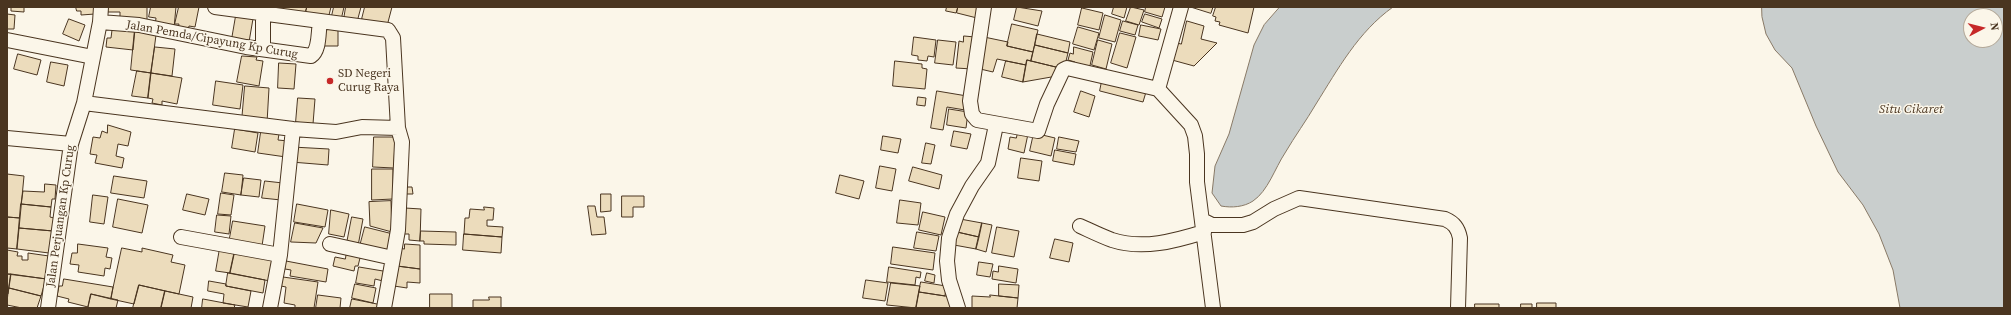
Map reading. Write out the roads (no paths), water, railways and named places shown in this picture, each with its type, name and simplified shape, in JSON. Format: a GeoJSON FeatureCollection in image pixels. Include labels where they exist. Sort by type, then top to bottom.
{"type":"FeatureCollection","features":[{"type":"Feature","properties":{"kind":"street","name":"Jalan Perjuangan Kp Curug"},"geometry":{"type":"LineString","coordinates":[[48,308],[70,144],[84,103],[100,22],[100,7]]}},
{"type":"Feature","properties":{"kind":"street"},"geometry":{"type":"LineString","coordinates":[[215,7],[320,22],[377,27],[388,30],[393,38],[398,128],[402,142],[398,230],[384,308]]}},
{"type":"Feature","properties":{"kind":"street"},"geometry":{"type":"LineString","coordinates":[[984,7],[970,101],[972,114],[977,120],[996,125],[1038,131],[1052,93],[1063,70],[1067,68],[1158,89],[1184,115],[1191,125],[1195,136],[1197,154],[1197,182],[1213,308]]}},
{"type":"Feature","properties":{"kind":"street"},"geometry":{"type":"LineString","coordinates":[[1158,89],[1181,7]]}},
{"type":"Feature","properties":{"kind":"street"},"geometry":{"type":"LineString","coordinates":[[263,14],[263,49]]}},
{"type":"Feature","properties":{"kind":"street","name":"Jalan Pemda/Cipayung Kp Curug"},"geometry":{"type":"LineString","coordinates":[[100,22],[139,26],[263,49],[311,56],[315,54],[320,22]]}},
{"type":"Feature","properties":{"kind":"street"},"geometry":{"type":"LineString","coordinates":[[7,40],[93,57]]}},
{"type":"Feature","properties":{"kind":"street"},"geometry":{"type":"LineString","coordinates":[[84,103],[292,129],[336,132],[362,127],[398,128]]}},
{"type":"Feature","properties":{"kind":"street"},"geometry":{"type":"LineString","coordinates":[[958,308],[949,280],[947,260],[950,238],[957,214],[972,186],[988,163],[996,125]]}},
{"type":"Feature","properties":{"kind":"street"},"geometry":{"type":"LineString","coordinates":[[270,308],[280,255],[292,129]]}},
{"type":"Feature","properties":{"kind":"street"},"geometry":{"type":"LineString","coordinates":[[7,138],[70,144]]}},
{"type":"Feature","properties":{"kind":"street"},"geometry":{"type":"LineString","coordinates":[[1080,226],[1113,240],[1140,244],[1173,242],[1203,226],[1243,225],[1253,222],[1274,209],[1299,198],[1445,219],[1452,222],[1458,229],[1460,238],[1458,308]]}},
{"type":"Feature","properties":{"kind":"street"},"geometry":{"type":"LineString","coordinates":[[181,237],[280,255]]}},
{"type":"Feature","properties":{"kind":"street"},"geometry":{"type":"LineString","coordinates":[[330,244],[393,258]]}},
{"type":"Feature","properties":{"kind":"water"},"geometry":{"type":"Polygon","coordinates":[[[1280,7],[1393,7],[1359,39],[1332,78],[1281,159],[1271,179],[1258,197],[1242,206],[1221,206],[1212,193],[1215,166],[1229,134],[1254,45],[1264,25],[1280,7]]]}},
{"type":"Feature","properties":{"kind":"water","name":"Situ Cikaret"},"geometry":{"type":"Polygon","coordinates":[[[1762,7],[2004,7],[2004,308],[1900,308],[1893,270],[1879,234],[1863,205],[1838,172],[1816,126],[1792,68],[1775,50],[1766,34],[1762,17],[1762,7]]]}},
{"type":"Feature","properties":{"kind":"place","name":"SD Negeri Curug Raya"},"geometry":{"type":"Point","coordinates":[330,81]}}]}
